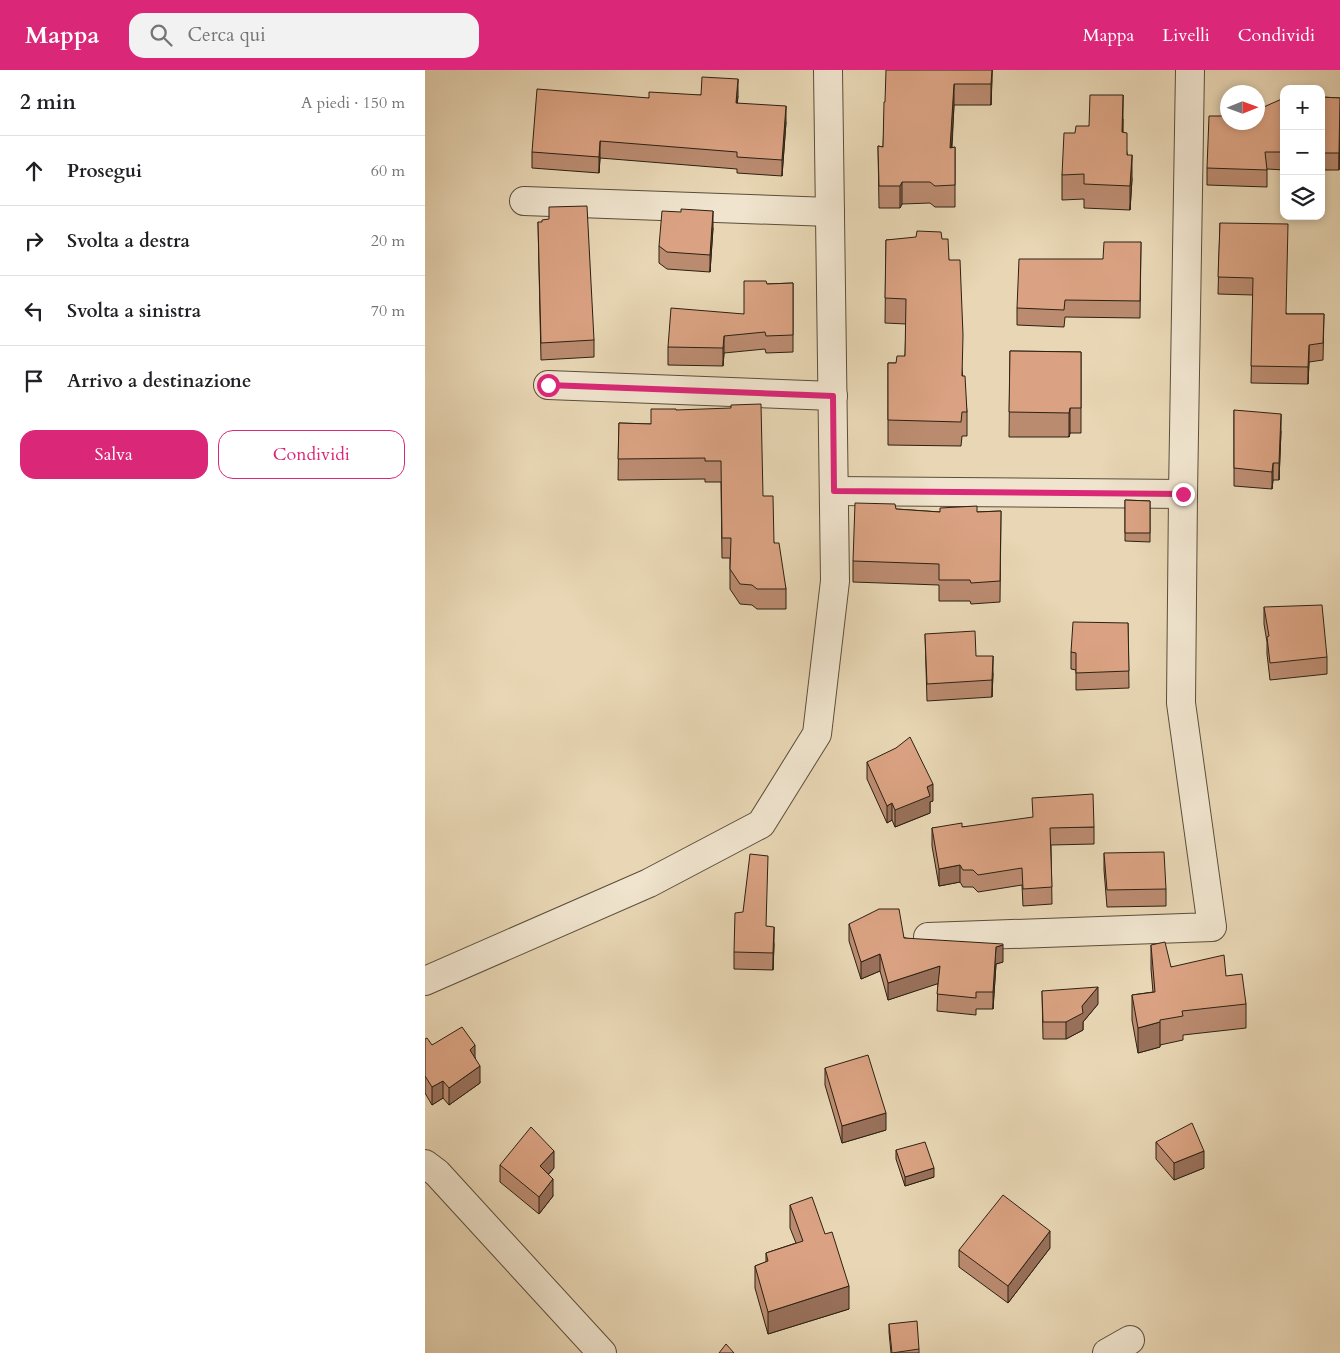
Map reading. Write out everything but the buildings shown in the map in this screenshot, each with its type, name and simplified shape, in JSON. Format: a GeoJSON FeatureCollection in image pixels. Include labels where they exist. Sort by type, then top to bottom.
{"type":"FeatureCollection","features":[{"type":"Feature","properties":{"kind":"street"},"geometry":{"type":"LineString","coordinates":[[425,982],[649,883],[761,824],[817,734],[835,581],[828,70]]}},
{"type":"Feature","properties":{"kind":"street"},"geometry":{"type":"LineString","coordinates":[[928,937],[1212,927],[1181,703],[1189,70]]}},
{"type":"Feature","properties":{"kind":"street"},"geometry":{"type":"LineString","coordinates":[[525,202],[830,212]]}},
{"type":"Feature","properties":{"kind":"street"},"geometry":{"type":"LineString","coordinates":[[548,385],[833,396]]}},
{"type":"Feature","properties":{"kind":"street"},"geometry":{"type":"LineString","coordinates":[[834,491],[1183,494]]}},
{"type":"Feature","properties":{"kind":"street"},"geometry":{"type":"LineString","coordinates":[[425,1164],[437,1173],[602,1353]]}},
{"type":"Feature","properties":{"kind":"route"},"geometry":{"type":"LineString","coordinates":[[548,385],[833,396],[834,491],[1183,494]]}}]}
